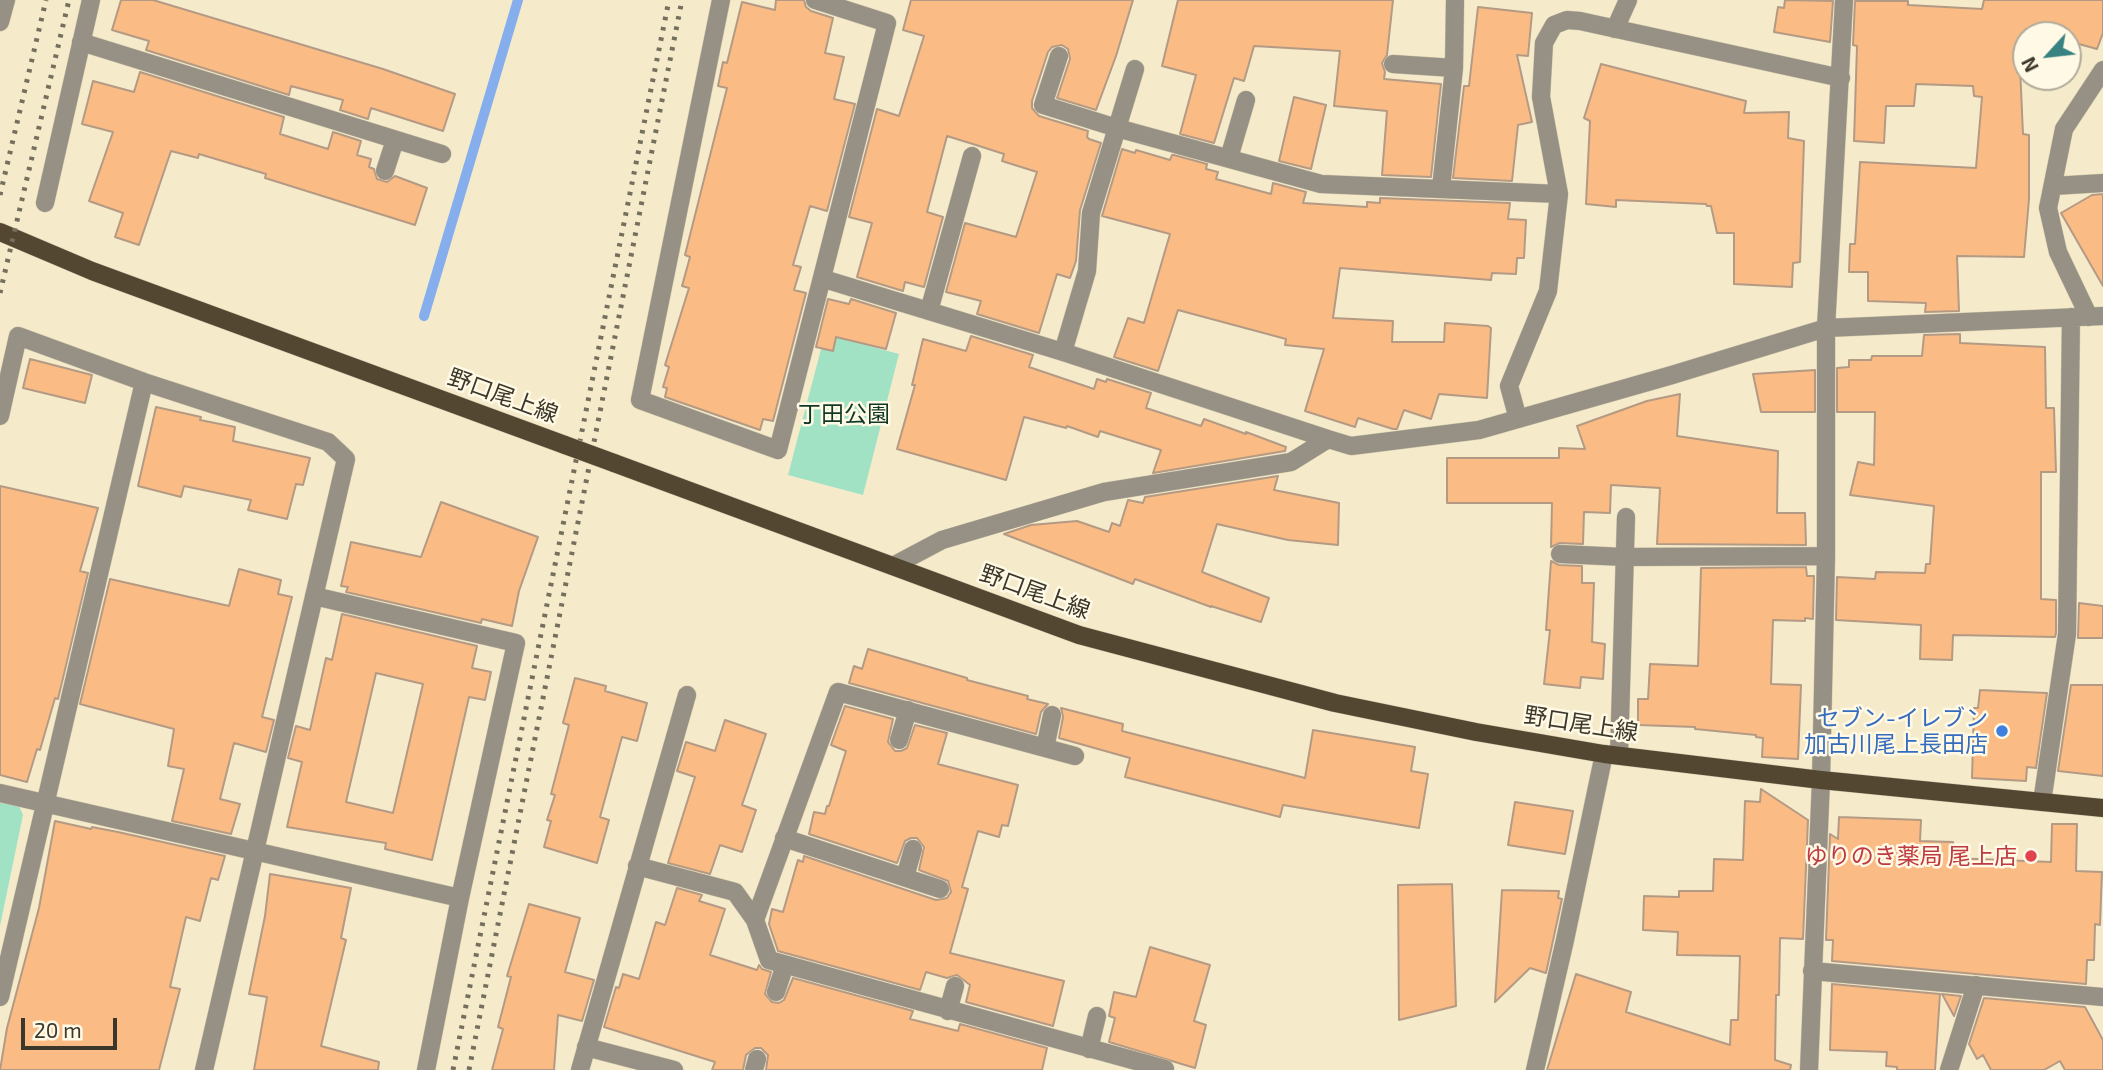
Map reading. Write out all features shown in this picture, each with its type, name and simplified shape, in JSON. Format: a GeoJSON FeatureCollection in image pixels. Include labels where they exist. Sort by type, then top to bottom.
{"type":"FeatureCollection","features":[{"type":"Feature","properties":{"kind":"main road","name":"野口尾上線"},"geometry":{"type":"LineString","coordinates":[[0,232],[92,271],[1079,635],[1405,719],[1612,755],[1821,780],[2103,808]]}},
{"type":"Feature","properties":{"kind":"street"},"geometry":{"type":"LineString","coordinates":[[0,22],[6,0]]}},
{"type":"Feature","properties":{"kind":"street"},"geometry":{"type":"LineString","coordinates":[[45,203],[91,0]]}},
{"type":"Feature","properties":{"kind":"street"},"geometry":{"type":"LineString","coordinates":[[721,0],[640,400],[778,450],[824,279],[887,23],[816,0]]}},
{"type":"Feature","properties":{"kind":"street"},"geometry":{"type":"LineString","coordinates":[[1441,188],[1454,68],[1455,0]]}},
{"type":"Feature","properties":{"kind":"street"},"geometry":{"type":"LineString","coordinates":[[1615,29],[1628,0]]}},
{"type":"Feature","properties":{"kind":"street"},"geometry":{"type":"LineString","coordinates":[[1809,1070],[1821,780],[1826,556],[1826,328],[1844,0]]}},
{"type":"Feature","properties":{"kind":"street"},"geometry":{"type":"LineString","coordinates":[[1518,419],[1509,386],[1548,291],[1559,194],[1541,97],[1544,43],[1554,25],[1567,20],[1841,78]]}},
{"type":"Feature","properties":{"kind":"street"},"geometry":{"type":"LineString","coordinates":[[81,42],[442,154]]}},
{"type":"Feature","properties":{"kind":"street"},"geometry":{"type":"LineString","coordinates":[[1059,56],[1043,105],[1116,128],[1321,184],[1559,194]]}},
{"type":"Feature","properties":{"kind":"street"},"geometry":{"type":"LineString","coordinates":[[1393,64],[1454,68]]}},
{"type":"Feature","properties":{"kind":"street"},"geometry":{"type":"LineString","coordinates":[[1063,352],[1087,271],[1091,213],[1135,68]]}},
{"type":"Feature","properties":{"kind":"street"},"geometry":{"type":"LineString","coordinates":[[2042,802],[2067,635],[2088,317],[2058,252],[2048,208],[2064,129],[2103,69]]}},
{"type":"Feature","properties":{"kind":"street"},"geometry":{"type":"LineString","coordinates":[[1229,158],[1246,100]]}},
{"type":"Feature","properties":{"kind":"street"},"geometry":{"type":"LineString","coordinates":[[385,171],[395,140]]}},
{"type":"Feature","properties":{"kind":"street"},"geometry":{"type":"LineString","coordinates":[[929,310],[972,156]]}},
{"type":"Feature","properties":{"kind":"street"},"geometry":{"type":"LineString","coordinates":[[2053,186],[2103,183]]}},
{"type":"Feature","properties":{"kind":"street"},"geometry":{"type":"LineString","coordinates":[[824,279],[1063,352],[1351,446],[1479,430],[1826,328],[2088,317]]}},
{"type":"Feature","properties":{"kind":"street"},"geometry":{"type":"LineString","coordinates":[[0,415],[18,336],[144,382],[328,442],[346,459],[319,597],[254,851],[204,1070]]}},
{"type":"Feature","properties":{"kind":"street"},"geometry":{"type":"LineString","coordinates":[[0,998],[144,382]]}},
{"type":"Feature","properties":{"kind":"street"},"geometry":{"type":"LineString","coordinates":[[893,566],[942,540],[1104,492],[1291,462],[1328,439]]}},
{"type":"Feature","properties":{"kind":"street"},"geometry":{"type":"LineString","coordinates":[[1535,1070],[1612,755],[1626,517]]}},
{"type":"Feature","properties":{"kind":"street"},"geometry":{"type":"LineString","coordinates":[[1560,554],[1624,557],[1826,556]]}},
{"type":"Feature","properties":{"kind":"street"},"geometry":{"type":"LineString","coordinates":[[319,597],[516,643],[460,898],[426,1070]]}},
{"type":"Feature","properties":{"kind":"street"},"geometry":{"type":"LineString","coordinates":[[755,920],[838,692],[1075,756]]}},
{"type":"Feature","properties":{"kind":"street"},"geometry":{"type":"LineString","coordinates":[[580,1070],[687,695]]}},
{"type":"Feature","properties":{"kind":"street"},"geometry":{"type":"LineString","coordinates":[[899,740],[908,710]]}},
{"type":"Feature","properties":{"kind":"street"},"geometry":{"type":"LineString","coordinates":[[1045,748],[1052,715]]}},
{"type":"Feature","properties":{"kind":"street"},"geometry":{"type":"LineString","coordinates":[[0,793],[460,898]]}},
{"type":"Feature","properties":{"kind":"street"},"geometry":{"type":"LineString","coordinates":[[784,838],[940,889]]}},
{"type":"Feature","properties":{"kind":"street"},"geometry":{"type":"LineString","coordinates":[[905,877],[913,849]]}},
{"type":"Feature","properties":{"kind":"street"},"geometry":{"type":"LineString","coordinates":[[637,866],[735,892],[755,920],[769,960],[1166,1069]]}},
{"type":"Feature","properties":{"kind":"street"},"geometry":{"type":"LineString","coordinates":[[776,992],[785,965]]}},
{"type":"Feature","properties":{"kind":"street"},"geometry":{"type":"LineString","coordinates":[[1812,971],[2103,996]]}},
{"type":"Feature","properties":{"kind":"street"},"geometry":{"type":"LineString","coordinates":[[1949,1070],[1976,985]]}},
{"type":"Feature","properties":{"kind":"street"},"geometry":{"type":"LineString","coordinates":[[948,1011],[955,986]]}},
{"type":"Feature","properties":{"kind":"street"},"geometry":{"type":"LineString","coordinates":[[1089,1048],[1097,1016]]}},
{"type":"Feature","properties":{"kind":"street"},"geometry":{"type":"LineString","coordinates":[[586,1047],[674,1070]]}},
{"type":"Feature","properties":{"kind":"green space","name":"丁田公園"},"geometry":{"type":"Polygon","coordinates":[[[825,334],[899,354],[863,495],[788,475],[825,334]]]}},
{"type":"Feature","properties":{"kind":"green space"},"geometry":{"type":"Polygon","coordinates":[[[0,802],[19,806],[23,815],[0,926],[0,802]]]}},
{"type":"Feature","properties":{"kind":"building"},"geometry":{"type":"Polygon","coordinates":[[[121,0],[153,0],[383,69],[455,94],[443,131],[371,108],[368,119],[340,110],[343,100],[291,86],[289,95],[146,50],[149,41],[112,30],[121,0]]]}},
{"type":"Feature","properties":{"kind":"building"},"geometry":{"type":"Polygon","coordinates":[[[776,0],[804,0],[811,11],[833,18],[825,53],[844,57],[834,99],[855,104],[827,211],[810,206],[793,265],[801,267],[794,290],[806,293],[773,421],[763,419],[760,430],[665,397],[667,388],[663,387],[669,367],[665,365],[689,288],[682,286],[690,257],[685,255],[727,88],[718,86],[723,62],[727,63],[742,2],[775,10],[776,0]]]}},
{"type":"Feature","properties":{"kind":"building"},"geometry":{"type":"Polygon","coordinates":[[[911,0],[1133,0],[1096,110],[1057,98],[1070,59],[1068,49],[1062,45],[1052,47],[1048,52],[1032,101],[1032,108],[1039,116],[1088,131],[1089,139],[1101,143],[1080,210],[1076,261],[1070,278],[1057,274],[1039,333],[977,314],[981,301],[946,292],[965,223],[1016,237],[1037,172],[1002,161],[1004,154],[947,136],[927,212],[943,217],[924,287],[905,282],[903,291],[857,277],[872,223],[849,217],[877,109],[899,116],[924,36],[903,30],[911,0]]]}},
{"type":"Feature","properties":{"kind":"building"},"geometry":{"type":"Polygon","coordinates":[[[1178,0],[1393,0],[1387,55],[1382,63],[1384,79],[1441,84],[1431,177],[1382,175],[1387,111],[1334,106],[1340,51],[1254,46],[1244,81],[1234,78],[1214,143],[1180,134],[1196,75],[1162,66],[1178,0]]]}},
{"type":"Feature","properties":{"kind":"building"},"geometry":{"type":"Polygon","coordinates":[[[1785,0],[1833,1],[1830,42],[1774,32],[1778,7],[1784,8],[1785,0]]]}},
{"type":"Feature","properties":{"kind":"building"},"geometry":{"type":"Polygon","coordinates":[[[1984,0],[2103,0],[2103,33],[2097,49],[2082,45],[2082,21],[2012,21],[2012,91],[2021,91],[2023,134],[2029,135],[2029,199],[2024,257],[1957,256],[1959,311],[1925,312],[1926,303],[1868,301],[1868,272],[1849,272],[1850,244],[1855,244],[1860,162],[1976,168],[1982,97],[1974,96],[1973,86],[1916,84],[1914,106],[1886,106],[1884,143],[1854,141],[1857,46],[1853,45],[1855,1],[1908,1],[1908,5],[1982,9],[1984,0]]]}},
{"type":"Feature","properties":{"kind":"building"},"geometry":{"type":"Polygon","coordinates":[[[1478,7],[1532,13],[1528,56],[1517,55],[1532,122],[1518,125],[1512,181],[1453,178],[1464,86],[1469,86],[1478,7]]]}},
{"type":"Feature","properties":{"kind":"building"},"geometry":{"type":"Polygon","coordinates":[[[1601,64],[1746,101],[1744,113],[1789,112],[1788,138],[1804,141],[1800,262],[1793,263],[1792,287],[1734,284],[1734,233],[1717,233],[1711,206],[1616,200],[1616,207],[1586,204],[1590,121],[1584,118],[1601,64]]]}},
{"type":"Feature","properties":{"kind":"building"},"geometry":{"type":"Polygon","coordinates":[[[140,72],[284,117],[280,134],[328,149],[333,132],[361,141],[357,155],[371,159],[369,167],[374,169],[377,179],[387,182],[395,176],[427,188],[415,225],[265,178],[266,174],[199,154],[198,158],[171,151],[139,245],[115,237],[123,213],[89,201],[113,132],[82,124],[93,81],[134,92],[140,72]]]}},
{"type":"Feature","properties":{"kind":"building"},"geometry":{"type":"Polygon","coordinates":[[[1294,97],[1326,105],[1311,169],[1279,161],[1294,97]]]}},
{"type":"Feature","properties":{"kind":"building"},"geometry":{"type":"Polygon","coordinates":[[[1122,149],[1135,153],[1136,150],[1170,160],[1174,155],[1207,164],[1206,169],[1218,172],[1216,179],[1271,194],[1273,183],[1306,192],[1303,203],[1367,207],[1367,202],[1380,203],[1380,198],[1510,203],[1508,219],[1526,220],[1524,258],[1517,258],[1516,274],[1492,273],[1491,280],[1340,268],[1333,318],[1393,321],[1392,342],[1444,342],[1445,323],[1488,326],[1491,328],[1487,398],[1439,394],[1431,419],[1404,410],[1397,429],[1358,418],[1355,427],[1305,411],[1324,349],[1285,345],[1286,339],[1178,310],[1158,371],[1114,357],[1128,318],[1144,323],[1170,234],[1102,216],[1122,149]]]}},
{"type":"Feature","properties":{"kind":"building"},"geometry":{"type":"Polygon","coordinates":[[[2103,194],[2103,286],[2061,213],[2092,195],[2103,194]]]}},
{"type":"Feature","properties":{"kind":"building"},"geometry":{"type":"Polygon","coordinates":[[[828,299],[849,304],[851,299],[896,313],[886,349],[836,337],[833,351],[816,347],[828,299]]]}},
{"type":"Feature","properties":{"kind":"building"},"geometry":{"type":"Polygon","coordinates":[[[1960,334],[1960,343],[2045,347],[2046,408],[2054,408],[2056,472],[2041,472],[2041,599],[2056,600],[2056,633],[2055,637],[1953,635],[1952,660],[1920,659],[1921,625],[1836,620],[1837,577],[1875,579],[1876,572],[1925,573],[1926,564],[1930,564],[1934,506],[1850,495],[1858,462],[1874,465],[1875,412],[1837,412],[1837,368],[1849,367],[1849,360],[1871,360],[1872,356],[1922,356],[1924,335],[1960,334]]]}},
{"type":"Feature","properties":{"kind":"building"},"geometry":{"type":"Polygon","coordinates":[[[971,336],[1033,355],[1029,367],[1094,389],[1097,379],[1106,382],[1107,379],[1151,393],[1146,408],[1201,426],[1204,419],[1286,447],[1285,451],[1153,473],[1161,450],[1100,431],[1098,437],[1067,426],[1066,428],[1024,417],[1006,480],[897,449],[915,385],[912,385],[923,339],[966,351],[971,336]]]}},
{"type":"Feature","properties":{"kind":"building"},"geometry":{"type":"Polygon","coordinates":[[[30,359],[92,375],[85,403],[23,388],[30,359]]]}},
{"type":"Feature","properties":{"kind":"building"},"geometry":{"type":"Polygon","coordinates":[[[1815,370],[1815,412],[1761,412],[1753,374],[1815,370]]]}},
{"type":"Feature","properties":{"kind":"building"},"geometry":{"type":"Polygon","coordinates":[[[1680,394],[1677,436],[1778,451],[1777,513],[1805,513],[1806,545],[1657,544],[1660,488],[1611,485],[1610,513],[1584,512],[1583,544],[1560,543],[1551,547],[1552,503],[1447,503],[1447,458],[1559,458],[1559,448],[1585,449],[1577,426],[1647,401],[1680,394]]]}},
{"type":"Feature","properties":{"kind":"building"},"geometry":{"type":"Polygon","coordinates":[[[156,407],[235,427],[233,441],[310,458],[303,485],[296,484],[287,519],[248,510],[251,500],[184,486],[181,497],[138,486],[156,407]]]}},
{"type":"Feature","properties":{"kind":"building"},"geometry":{"type":"Polygon","coordinates":[[[1278,476],[1274,490],[1339,503],[1338,545],[1288,540],[1217,524],[1202,572],[1269,598],[1261,622],[1135,579],[1133,584],[1004,534],[1031,525],[1077,521],[1109,532],[1112,523],[1120,526],[1128,500],[1143,503],[1145,497],[1278,476]]]}},
{"type":"Feature","properties":{"kind":"building"},"geometry":{"type":"Polygon","coordinates":[[[0,486],[98,508],[80,571],[88,573],[58,699],[55,698],[40,750],[37,749],[27,782],[0,775],[0,486]]]}},
{"type":"Feature","properties":{"kind":"building"},"geometry":{"type":"Polygon","coordinates":[[[441,502],[538,537],[519,591],[512,626],[482,619],[481,623],[346,592],[348,587],[341,586],[351,542],[421,557],[441,502]]]}},
{"type":"Feature","properties":{"kind":"building"},"geometry":{"type":"Polygon","coordinates":[[[1551,561],[1559,565],[1582,566],[1582,583],[1594,583],[1592,642],[1605,644],[1603,679],[1581,677],[1580,688],[1544,684],[1550,630],[1546,630],[1551,561]]]}},
{"type":"Feature","properties":{"kind":"building"},"geometry":{"type":"Polygon","coordinates":[[[1806,567],[1807,576],[1814,576],[1813,619],[1773,620],[1771,684],[1801,685],[1798,759],[1762,757],[1763,738],[1756,735],[1695,727],[1638,725],[1638,699],[1648,699],[1650,664],[1698,666],[1701,568],[1806,567]]]}},
{"type":"Feature","properties":{"kind":"building"},"geometry":{"type":"Polygon","coordinates":[[[239,569],[281,580],[278,594],[292,597],[262,717],[274,720],[266,752],[234,743],[220,799],[240,804],[231,834],[172,821],[184,769],[168,766],[174,729],[80,704],[110,579],[229,606],[239,569]]]}},
{"type":"Feature","properties":{"kind":"building"},"geometry":{"type":"Polygon","coordinates":[[[2079,603],[2103,606],[2103,638],[2078,638],[2079,603]]]}},
{"type":"Feature","properties":{"kind":"building"},"geometry":{"type":"Polygon","coordinates":[[[342,614],[477,646],[472,668],[491,672],[485,700],[469,697],[432,860],[385,849],[386,843],[287,827],[302,762],[288,758],[296,726],[310,730],[326,658],[332,660],[342,614]],[[376,673],[346,802],[393,813],[423,684],[376,673]]]}},
{"type":"Feature","properties":{"kind":"building"},"geometry":{"type":"Polygon","coordinates":[[[868,649],[1048,704],[1041,712],[1036,734],[849,683],[854,666],[862,669],[868,649]]]}},
{"type":"Feature","properties":{"kind":"building"},"geometry":{"type":"Polygon","coordinates":[[[575,678],[606,686],[605,691],[647,703],[637,741],[622,737],[600,817],[609,820],[597,863],[544,847],[551,821],[547,820],[555,795],[551,794],[569,725],[563,723],[575,678]]]}},
{"type":"Feature","properties":{"kind":"building"},"geometry":{"type":"Polygon","coordinates":[[[2071,685],[2103,685],[2103,776],[2058,771],[2071,685]]]}},
{"type":"Feature","properties":{"kind":"building"},"geometry":{"type":"Polygon","coordinates":[[[1980,690],[2047,693],[2036,768],[2027,767],[2026,781],[1972,778],[1974,708],[1978,708],[1980,690]]]}},
{"type":"Feature","properties":{"kind":"building"},"geometry":{"type":"Polygon","coordinates":[[[845,706],[893,719],[888,742],[895,751],[907,748],[915,725],[947,733],[938,764],[1018,785],[1008,826],[1002,825],[999,837],[978,831],[962,887],[968,889],[950,953],[1064,981],[1053,1026],[966,1002],[970,985],[957,975],[947,978],[926,972],[920,990],[778,951],[769,924],[772,909],[783,912],[798,860],[803,862],[804,856],[936,900],[947,898],[951,892],[948,881],[919,870],[924,847],[917,838],[905,841],[897,863],[809,834],[814,812],[825,814],[829,806],[846,751],[831,745],[845,706]]]}},
{"type":"Feature","properties":{"kind":"building"},"geometry":{"type":"Polygon","coordinates":[[[1061,708],[1123,724],[1122,731],[1305,778],[1313,730],[1415,747],[1411,771],[1428,774],[1419,828],[1283,805],[1280,817],[1125,777],[1130,758],[1059,738],[1063,717],[1061,708]]]}},
{"type":"Feature","properties":{"kind":"building"},"geometry":{"type":"Polygon","coordinates":[[[725,720],[766,734],[742,805],[756,810],[742,852],[720,845],[710,874],[668,863],[695,777],[677,771],[686,742],[715,751],[725,720]]]}},
{"type":"Feature","properties":{"kind":"building"},"geometry":{"type":"Polygon","coordinates":[[[1761,789],[1808,820],[1803,939],[1780,938],[1775,1060],[1791,1065],[1790,1070],[1547,1070],[1576,974],[1631,992],[1626,1012],[1730,1045],[1731,1020],[1738,1020],[1740,956],[1677,955],[1678,932],[1643,930],[1644,896],[1679,897],[1679,891],[1713,891],[1714,859],[1743,860],[1745,801],[1760,802],[1761,789]]]}},
{"type":"Feature","properties":{"kind":"building"},"geometry":{"type":"Polygon","coordinates":[[[1515,802],[1573,811],[1565,854],[1508,845],[1515,802]]]}},
{"type":"Feature","properties":{"kind":"building"},"geometry":{"type":"Polygon","coordinates":[[[1839,817],[1921,820],[1920,841],[1953,842],[1952,858],[2051,862],[2052,824],[2077,824],[2076,871],[2102,872],[2100,925],[2095,924],[2094,960],[2087,960],[2086,984],[1832,961],[1833,940],[1826,940],[1830,834],[1838,839],[1839,817]]]}},
{"type":"Feature","properties":{"kind":"building"},"geometry":{"type":"Polygon","coordinates":[[[55,821],[225,856],[218,880],[211,878],[200,921],[186,917],[170,987],[180,989],[159,1070],[0,1070],[7,1028],[39,908],[55,821]]]}},
{"type":"Feature","properties":{"kind":"building"},"geometry":{"type":"Polygon","coordinates":[[[270,874],[351,888],[341,938],[346,940],[321,1046],[379,1062],[378,1070],[254,1070],[267,997],[249,994],[265,916],[270,874]]]}},
{"type":"Feature","properties":{"kind":"building"},"geometry":{"type":"Polygon","coordinates":[[[1452,884],[1456,1006],[1399,1020],[1398,885],[1452,884]]]}},
{"type":"Feature","properties":{"kind":"building"},"geometry":{"type":"Polygon","coordinates":[[[677,888],[702,895],[699,901],[725,909],[710,955],[757,970],[759,965],[771,972],[765,994],[772,1002],[779,1003],[784,1000],[793,978],[913,1011],[910,1019],[958,1031],[960,1024],[1047,1048],[1042,1070],[766,1070],[768,1055],[761,1048],[755,1048],[746,1055],[743,1070],[712,1070],[715,1062],[604,1027],[616,987],[619,988],[623,974],[639,979],[656,922],[665,925],[677,888]]]}},
{"type":"Feature","properties":{"kind":"building"},"geometry":{"type":"Polygon","coordinates":[[[1502,890],[1559,891],[1558,898],[1562,899],[1546,973],[1530,968],[1495,1002],[1502,890]]]}},
{"type":"Feature","properties":{"kind":"building"},"geometry":{"type":"Polygon","coordinates":[[[529,904],[580,918],[565,972],[594,980],[582,1021],[558,1015],[554,1070],[492,1070],[503,1029],[498,1027],[511,977],[507,976],[529,904]]]}},
{"type":"Feature","properties":{"kind":"building"},"geometry":{"type":"Polygon","coordinates":[[[1150,947],[1210,965],[1194,1021],[1206,1025],[1195,1068],[1109,1042],[1115,1018],[1109,1016],[1114,992],[1136,997],[1150,947]]]}},
{"type":"Feature","properties":{"kind":"building"},"geometry":{"type":"Polygon","coordinates":[[[1832,984],[1940,994],[1935,1070],[1897,1070],[1897,1067],[1886,1066],[1887,1052],[1830,1050],[1832,984]]]}},
{"type":"Feature","properties":{"kind":"building"},"geometry":{"type":"Polygon","coordinates":[[[1942,994],[1961,996],[1954,1016],[1942,994]]]}},
{"type":"Feature","properties":{"kind":"building"},"geometry":{"type":"Polygon","coordinates":[[[1984,998],[2085,1007],[2103,1040],[2103,1070],[2065,1070],[2060,1061],[2044,1070],[1991,1070],[1983,1055],[1977,1059],[1969,1044],[1984,998]]]}},
{"type":"Feature","properties":{"kind":"waterway"},"geometry":{"type":"LineString","coordinates":[[424,316],[518,0]]}},
{"type":"Feature","properties":{"kind":"railway"},"geometry":{"type":"LineString","coordinates":[[0,195],[46,0]]}},
{"type":"Feature","properties":{"kind":"railway"},"geometry":{"type":"LineString","coordinates":[[0,293],[69,0]]}},
{"type":"Feature","properties":{"kind":"railway"},"geometry":{"type":"LineString","coordinates":[[453,1070],[669,0]]}},
{"type":"Feature","properties":{"kind":"railway"},"geometry":{"type":"LineString","coordinates":[[469,1070],[682,0]]}},
{"type":"Feature","properties":{"kind":"place","name":"セブン-イレブン 加古川尾上長田店"},"geometry":{"type":"Point","coordinates":[2002,731]}},
{"type":"Feature","properties":{"kind":"place","name":"ゆりのき薬局 尾上店"},"geometry":{"type":"Point","coordinates":[2031,856]}}]}
